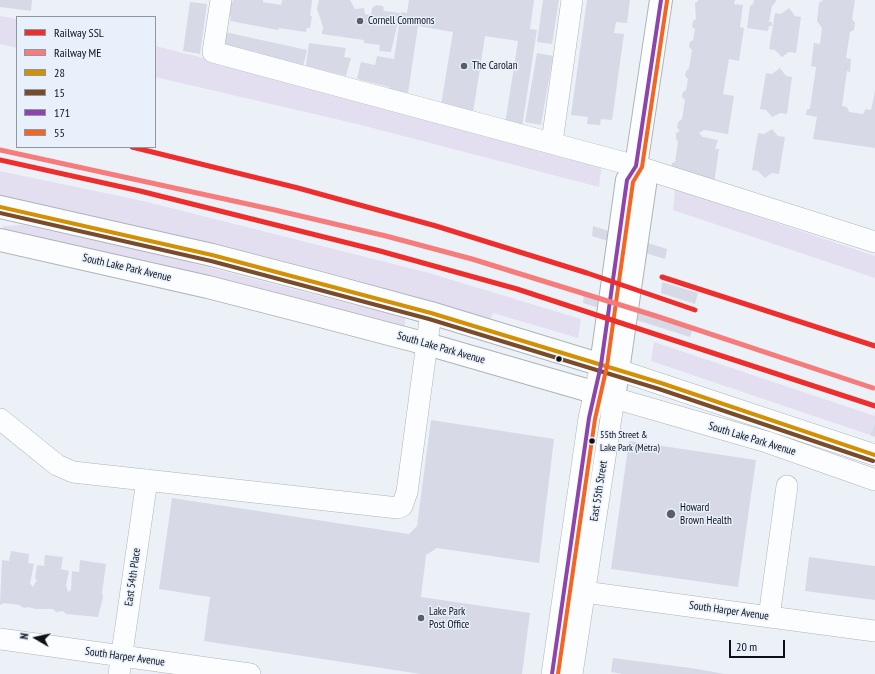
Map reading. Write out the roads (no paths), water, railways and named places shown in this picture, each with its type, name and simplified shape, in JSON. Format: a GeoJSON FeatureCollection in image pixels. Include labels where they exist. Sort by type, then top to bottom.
{"type":"FeatureCollection","features":[{"type":"Feature","properties":{"kind":"main road"},"geometry":{"type":"LineString","coordinates":[[636,166],[661,0]]}},
{"type":"Feature","properties":{"kind":"main road","name":"East 55th Street"},"geometry":{"type":"LineString","coordinates":[[604,395],[645,185],[636,166]]}},
{"type":"Feature","properties":{"kind":"main road","name":"South Lake Park Avenue"},"geometry":{"type":"LineString","coordinates":[[0,208],[212,255],[431,313],[610,367]]}},
{"type":"Feature","properties":{"kind":"main road","name":"South Lake Park Avenue"},"geometry":{"type":"LineString","coordinates":[[0,240],[208,287],[427,344],[604,395]]}},
{"type":"Feature","properties":{"kind":"street"},"geometry":{"type":"LineString","coordinates":[[220,0],[213,52],[552,142],[636,166],[875,242]]}},
{"type":"Feature","properties":{"kind":"street"},"geometry":{"type":"LineString","coordinates":[[552,142],[572,0]]}},
{"type":"Feature","properties":{"kind":"street"},"geometry":{"type":"LineString","coordinates":[[0,419],[57,465],[73,472],[398,508],[402,506],[407,492],[431,313]]}},
{"type":"Feature","properties":{"kind":"street","name":"South Lake Park Avenue"},"geometry":{"type":"LineString","coordinates":[[610,367],[875,455]]}},
{"type":"Feature","properties":{"kind":"street","name":"South Lake Park Avenue"},"geometry":{"type":"LineString","coordinates":[[604,395],[767,442],[875,480]]}},
{"type":"Feature","properties":{"kind":"street","name":"East 55th Street"},"geometry":{"type":"LineString","coordinates":[[572,674],[584,592],[604,395]]}},
{"type":"Feature","properties":{"kind":"street","name":"East 55th Street"},"geometry":{"type":"LineString","coordinates":[[552,674],[604,395]]}},
{"type":"Feature","properties":{"kind":"street","name":"East 54th Place"},"geometry":{"type":"LineString","coordinates":[[120,665],[147,480]]}},
{"type":"Feature","properties":{"kind":"street"},"geometry":{"type":"LineString","coordinates":[[769,617],[787,486]]}},
{"type":"Feature","properties":{"kind":"street","name":"South Harper Avenue"},"geometry":{"type":"LineString","coordinates":[[584,592],[875,631]]}},
{"type":"Feature","properties":{"kind":"street","name":"South Harper Avenue"},"geometry":{"type":"LineString","coordinates":[[0,639],[120,665],[250,674]]}},
{"type":"Feature","properties":{"kind":"rail line","name":"SSL"},"geometry":{"type":"LineString","coordinates":[[136,148],[298,188],[436,226],[587,273],[695,310]]}},
{"type":"Feature","properties":{"kind":"rail line","name":"ME"},"geometry":{"type":"LineString","coordinates":[[0,150],[275,210],[386,236],[472,259],[656,316],[873,388]]}},
{"type":"Feature","properties":{"kind":"rail line","name":"SSL"},"geometry":{"type":"LineString","coordinates":[[0,160],[140,191],[380,251],[517,289],[875,406]]}},
{"type":"Feature","properties":{"kind":"rail line","name":"SSL"},"geometry":{"type":"LineString","coordinates":[[662,277],[875,346]]}},
{"type":"Feature","properties":{"kind":"place","name":"Cornell Commons"},"geometry":{"type":"Point","coordinates":[360,21]}},
{"type":"Feature","properties":{"kind":"place","name":"The Carolan"},"geometry":{"type":"Point","coordinates":[464,66]}},
{"type":"Feature","properties":{"kind":"place","name":"55th Street & Lake Park (Metra)"},"geometry":{"type":"Point","coordinates":[592,441]}},
{"type":"Feature","properties":{"kind":"place","name":"Howard Brown Health"},"geometry":{"type":"Point","coordinates":[671,514]}},
{"type":"Feature","properties":{"kind":"place","name":"Lake Park Post Office"},"geometry":{"type":"Point","coordinates":[421,618]}}]}
